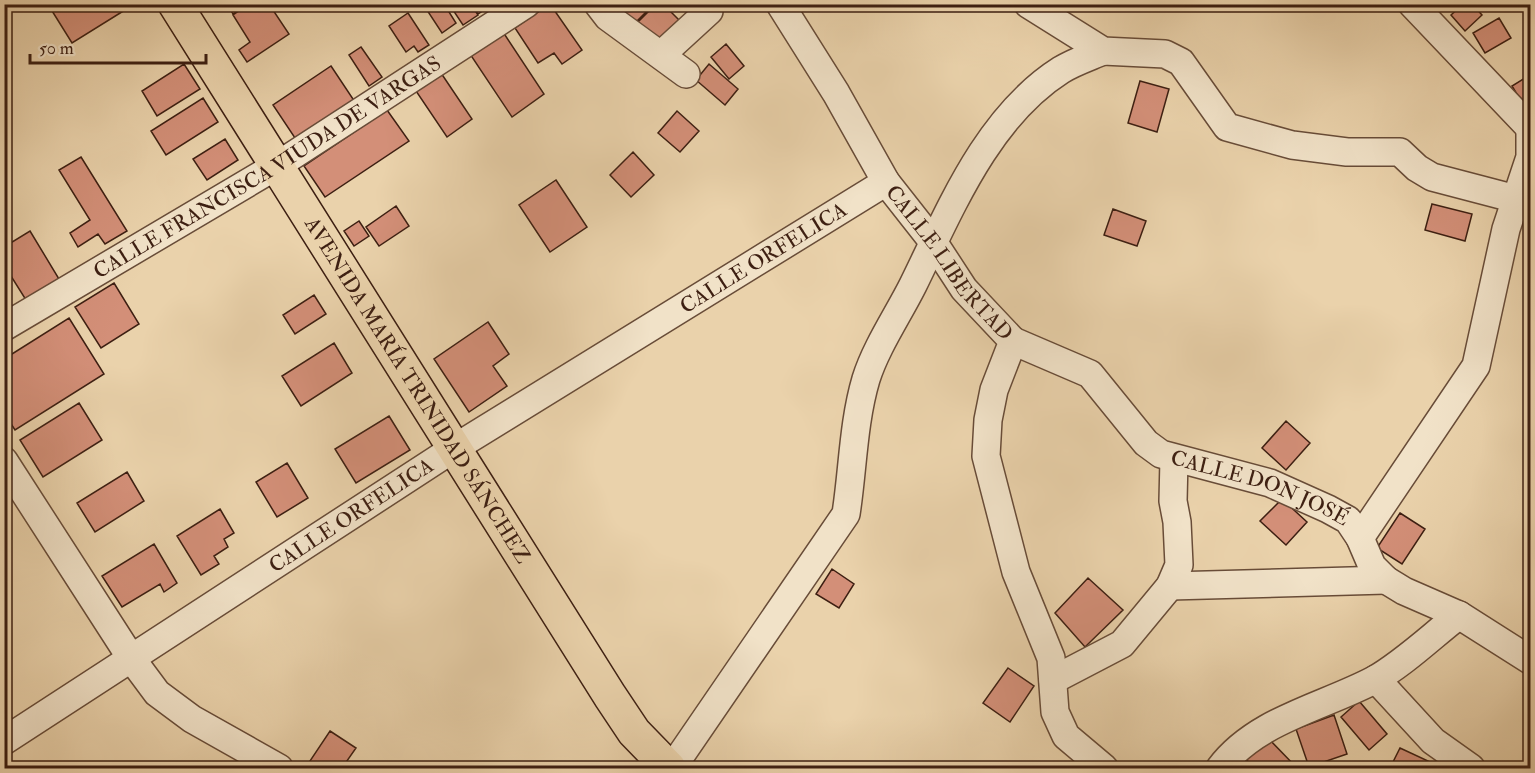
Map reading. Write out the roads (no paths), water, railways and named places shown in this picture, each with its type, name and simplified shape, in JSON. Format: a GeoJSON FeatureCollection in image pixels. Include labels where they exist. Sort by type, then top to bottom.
{"type":"FeatureCollection","features":[{"type":"Feature","properties":{"kind":"main road","name":"AVENIDA MARÍA TRINIDAD SÁNCHEZ"},"geometry":{"type":"LineString","coordinates":[[175,4],[610,696],[634,732],[670,768]]}},
{"type":"Feature","properties":{"kind":"street"},"geometry":{"type":"LineString","coordinates":[[598,4],[608,17],[686,74]]}},
{"type":"Feature","properties":{"kind":"street","name":"CALLE LIBERTAD"},"geometry":{"type":"LineString","coordinates":[[780,4],[836,93],[886,182],[934,243],[964,289],[1013,341],[994,390],[987,420],[986,456],[1016,572],[1052,658],[1055,712],[1066,736],[1104,768]]}},
{"type":"Feature","properties":{"kind":"street"},"geometry":{"type":"LineString","coordinates":[[1028,4],[1103,51]]}},
{"type":"Feature","properties":{"kind":"street"},"geometry":{"type":"LineString","coordinates":[[1360,538],[1476,366],[1485,318],[1516,199],[1530,157],[1530,128],[1412,4]]}},
{"type":"Feature","properties":{"kind":"street","name":"CALLE FRANCISCA VIUDA DE VARGAS"},"geometry":{"type":"LineString","coordinates":[[4,327],[278,165],[525,5]]}},
{"type":"Feature","properties":{"kind":"street"},"geometry":{"type":"LineString","coordinates":[[661,55],[709,11]]}},
{"type":"Feature","properties":{"kind":"street"},"geometry":{"type":"LineString","coordinates":[[670,768],[846,514],[852,475],[854,429],[867,377],[969,174],[1008,119],[1034,92],[1062,70],[1103,51],[1165,54],[1181,62],[1227,127],[1303,146],[1347,152],[1400,152],[1417,168],[1432,177],[1516,199]]}},
{"type":"Feature","properties":{"kind":"street","name":"CALLE ORFELICA"},"geometry":{"type":"LineString","coordinates":[[4,741],[453,449],[886,182]]}},
{"type":"Feature","properties":{"kind":"street","name":"CALLE DON JOSÉ"},"geometry":{"type":"LineString","coordinates":[[1013,341],[1090,374],[1146,443],[1161,454],[1270,483],[1348,520],[1360,538],[1372,566],[1386,580],[1404,591],[1459,615],[1530,660]]}},
{"type":"Feature","properties":{"kind":"street"},"geometry":{"type":"LineString","coordinates":[[1053,680],[1122,644],[1170,586],[1179,565],[1177,522],[1173,501],[1174,459]]}},
{"type":"Feature","properties":{"kind":"street"},"geometry":{"type":"LineString","coordinates":[[4,460],[131,658],[157,693],[192,719],[279,768]]}},
{"type":"Feature","properties":{"kind":"street"},"geometry":{"type":"LineString","coordinates":[[1170,586],[1386,580]]}},
{"type":"Feature","properties":{"kind":"street"},"geometry":{"type":"LineString","coordinates":[[1220,768],[1232,752],[1255,735],[1376,679],[1459,615]]}},
{"type":"Feature","properties":{"kind":"street"},"geometry":{"type":"LineString","coordinates":[[1376,679],[1433,741],[1471,768]]}}]}
